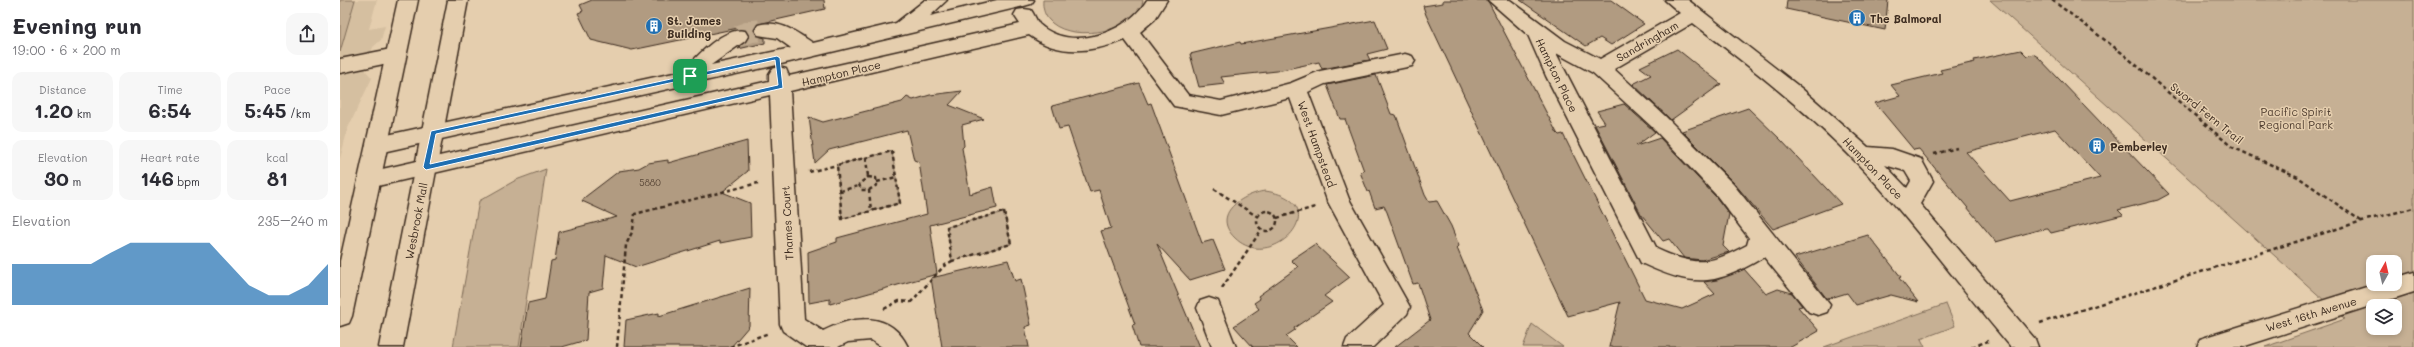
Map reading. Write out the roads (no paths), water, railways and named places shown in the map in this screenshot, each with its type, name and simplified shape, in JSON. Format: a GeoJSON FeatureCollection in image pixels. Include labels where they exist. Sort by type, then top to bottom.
{"type":"FeatureCollection","features":[{"type":"Feature","properties":{"kind":"street"},"geometry":{"type":"LineString","coordinates":[[340,316],[408,0]]}},
{"type":"Feature","properties":{"kind":"street","name":"Wesbrook Mall"},"geometry":{"type":"LineString","coordinates":[[391,347],[434,133],[458,0]]}},
{"type":"Feature","properties":{"kind":"street"},"geometry":{"type":"LineString","coordinates":[[899,29],[937,0]]}},
{"type":"Feature","properties":{"kind":"street"},"geometry":{"type":"LineString","coordinates":[[378,145],[777,58],[899,29],[987,4],[1024,0],[1024,15],[1032,28],[1046,37],[1065,43],[1087,43],[1109,40],[1129,32],[1143,22],[1153,10],[1157,0]]}},
{"type":"Feature","properties":{"kind":"street"},"geometry":{"type":"LineString","coordinates":[[1498,0],[1536,31]]}},
{"type":"Feature","properties":{"kind":"street","name":"Hampton Place"},"geometry":{"type":"LineString","coordinates":[[1676,0],[1785,84],[1862,155],[1908,206],[2026,347]]}},
{"type":"Feature","properties":{"kind":"street","name":"Sandringham"},"geometry":{"type":"LineString","coordinates":[[1600,68],[1694,14]]}},
{"type":"Feature","properties":{"kind":"street","name":"Hampton Place"},"geometry":{"type":"LineString","coordinates":[[369,180],[781,87],[1032,28]]}},
{"type":"Feature","properties":{"kind":"street"},"geometry":{"type":"LineString","coordinates":[[765,30],[782,32],[809,50]]}},
{"type":"Feature","properties":{"kind":"street","name":"Hampton Place"},"geometry":{"type":"LineString","coordinates":[[1536,31],[1544,34],[1558,46],[1600,68],[1658,121],[1725,190],[1760,237],[1818,305]]}},
{"type":"Feature","properties":{"kind":"street","name":"Hampton Place"},"geometry":{"type":"LineString","coordinates":[[1536,31],[1556,76],[1648,256],[1675,269],[1706,274],[1726,267],[1756,251],[1760,237]]}},
{"type":"Feature","properties":{"kind":"street","name":"West Hampstead"},"geometry":{"type":"LineString","coordinates":[[1129,32],[1181,100],[1221,108],[1297,89],[1338,200],[1398,307],[1356,347]]}},
{"type":"Feature","properties":{"kind":"street"},"geometry":{"type":"LineString","coordinates":[[690,76],[707,57],[738,36]]}},
{"type":"Feature","properties":{"kind":"street"},"geometry":{"type":"LineString","coordinates":[[340,66],[396,55]]}},
{"type":"Feature","properties":{"kind":"street","name":"Thames Court"},"geometry":{"type":"LineString","coordinates":[[777,58],[781,87],[792,324],[820,345]]}},
{"type":"Feature","properties":{"kind":"street"},"geometry":{"type":"LineString","coordinates":[[1297,89],[1320,78],[1405,61]]}},
{"type":"Feature","properties":{"kind":"street"},"geometry":{"type":"LineString","coordinates":[[1862,155],[1892,157],[1913,165],[1922,181],[1908,206]]}},
{"type":"Feature","properties":{"kind":"street","name":"West 16th Avenue"},"geometry":{"type":"LineString","coordinates":[[2209,347],[2414,282]]}},
{"type":"Feature","properties":{"kind":"street"},"geometry":{"type":"LineString","coordinates":[[1209,308],[1224,347]]}},
{"type":"Feature","properties":{"kind":"street"},"geometry":{"type":"LineString","coordinates":[[820,345],[838,334],[855,330],[871,330],[884,334],[896,347]]}},
{"type":"Feature","properties":{"kind":"tunnel"},"geometry":{"type":"LineString","coordinates":[[738,36],[752,31],[765,30]]}},
{"type":"Feature","properties":{"kind":"place","name":"The Balmoral"},"geometry":{"type":"Point","coordinates":[1857,18]}},
{"type":"Feature","properties":{"kind":"place","name":"St. James Building"},"geometry":{"type":"Point","coordinates":[654,26]}},
{"type":"Feature","properties":{"kind":"place","name":"Pemberley"},"geometry":{"type":"Point","coordinates":[2097,146]}},
{"type":"Feature","properties":{"kind":"park label","name":"Pacific Spirit Regional Park"},"geometry":{"type":"Point","coordinates":[2296,117]}}]}
